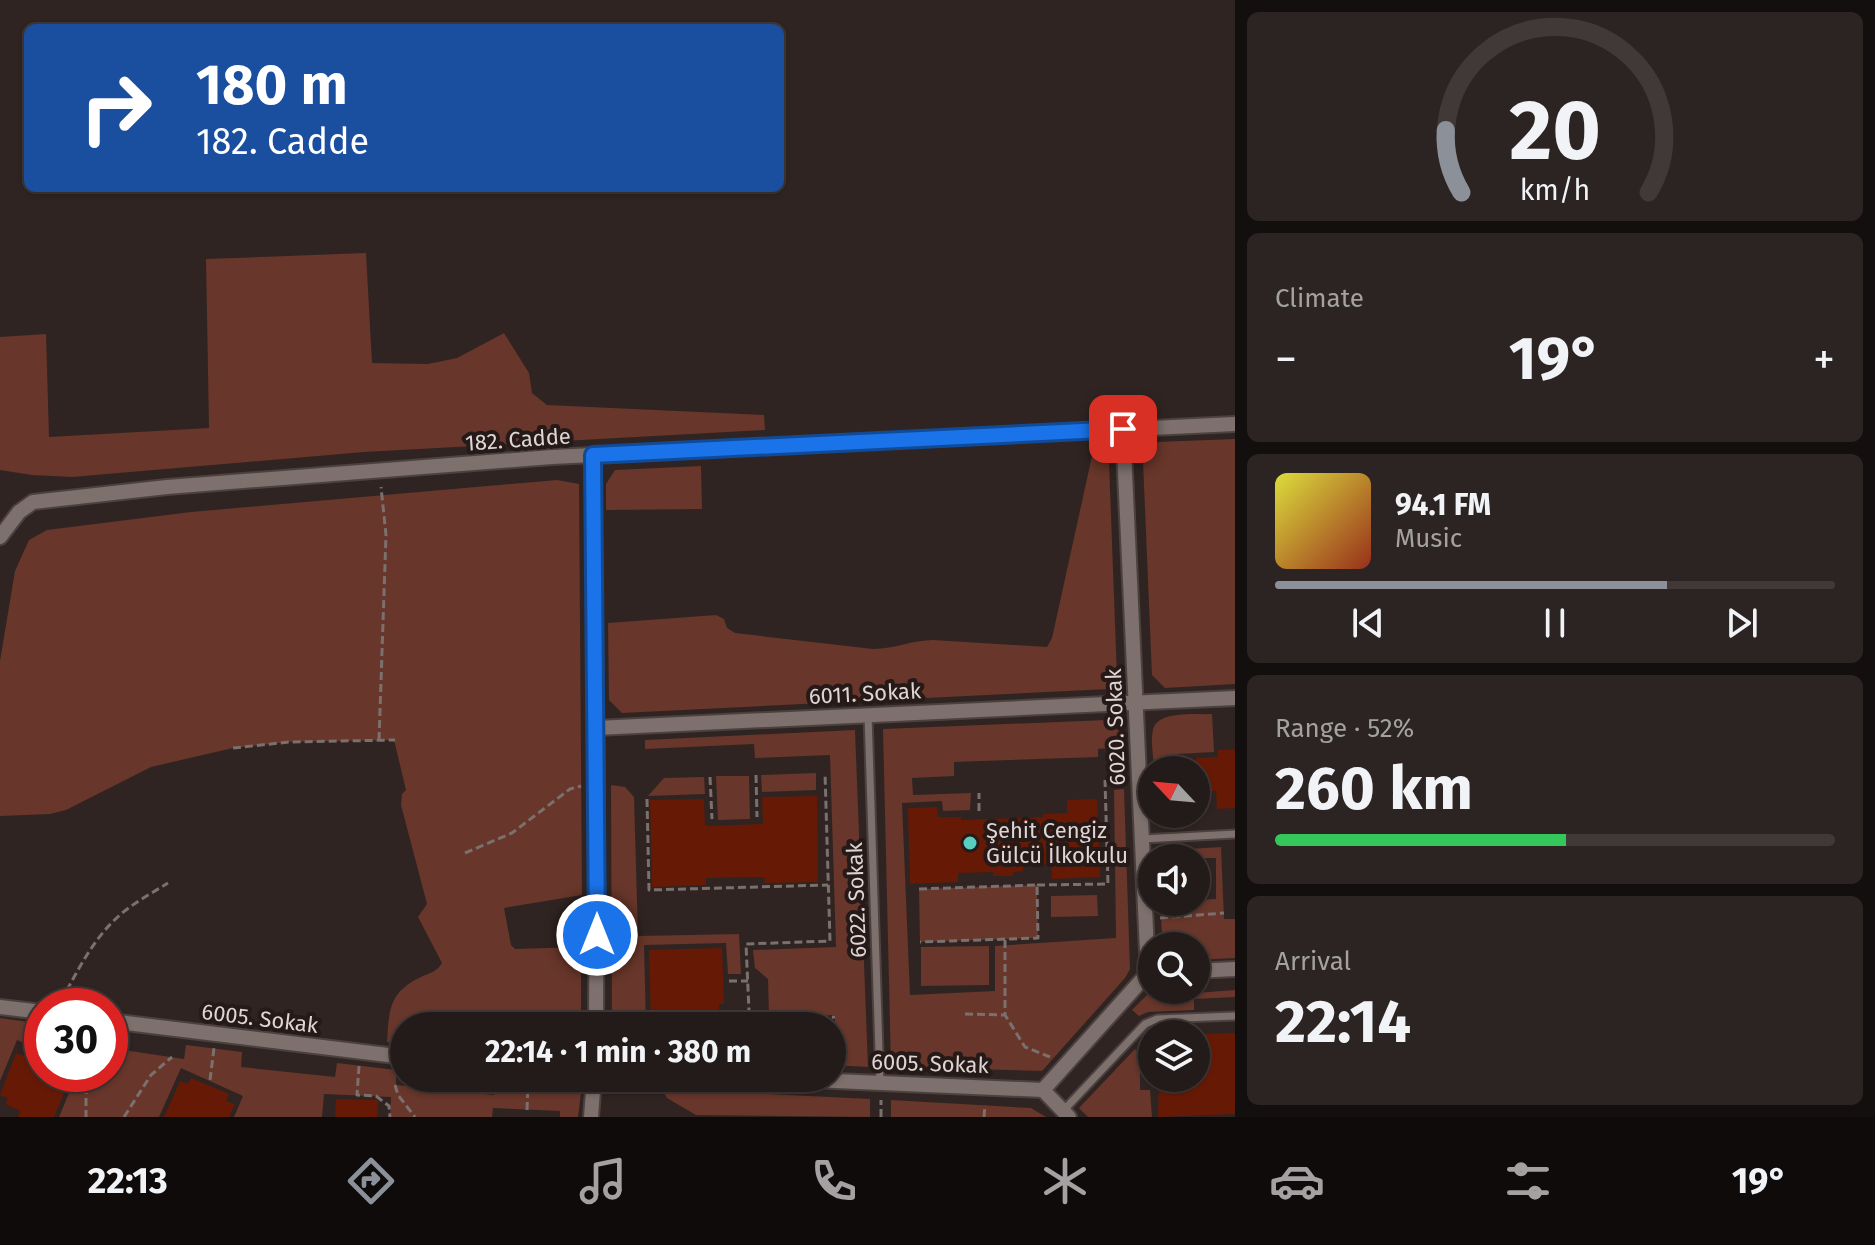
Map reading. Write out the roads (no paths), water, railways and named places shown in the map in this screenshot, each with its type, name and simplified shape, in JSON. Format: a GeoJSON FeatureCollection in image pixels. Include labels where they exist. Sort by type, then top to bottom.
{"type":"FeatureCollection","features":[{"type":"Feature","properties":{"kind":"street","name":"182. Cadde"},"geometry":{"type":"LineString","coordinates":[[0,537],[25,505],[45,499],[593,455],[1235,424]]}},
{"type":"Feature","properties":{"kind":"street","name":"6020. Sokak"},"geometry":{"type":"LineString","coordinates":[[1123,429],[1148,932]]}},
{"type":"Feature","properties":{"kind":"street"},"geometry":{"type":"LineString","coordinates":[[593,455],[596,1012]]}},
{"type":"Feature","properties":{"kind":"street","name":"6011. Sokak"},"geometry":{"type":"LineString","coordinates":[[596,728],[1235,698]]}},
{"type":"Feature","properties":{"kind":"street"},"geometry":{"type":"LineString","coordinates":[[1210,970],[1235,969]]}},
{"type":"Feature","properties":{"kind":"street","name":"6020. Sokak"},"geometry":{"type":"LineString","coordinates":[[1043,1090],[1138,986]]}},
{"type":"Feature","properties":{"kind":"street"},"geometry":{"type":"LineString","coordinates":[[0,1007],[24,1010]]}},
{"type":"Feature","properties":{"kind":"street","name":"6005. Sokak"},"geometry":{"type":"LineString","coordinates":[[128,1023],[390,1055]]}},
{"type":"Feature","properties":{"kind":"street","name":"6005. Sokak"},"geometry":{"type":"LineString","coordinates":[[846,1081],[1043,1090]]}},
{"type":"Feature","properties":{"kind":"street"},"geometry":{"type":"LineString","coordinates":[[1043,1090],[1066,1114]]}},
{"type":"Feature","properties":{"kind":"street"},"geometry":{"type":"LineString","coordinates":[[591,1117],[593,1092]]}},
{"type":"Feature","properties":{"kind":"lane","name":"6022. Sokak"},"geometry":{"type":"LineString","coordinates":[[868,715],[880,1083]]}},
{"type":"Feature","properties":{"kind":"lane"},"geometry":{"type":"LineString","coordinates":[[1142,839],[1235,834]]}},
{"type":"Feature","properties":{"kind":"lane"},"geometry":{"type":"LineString","coordinates":[[1066,1114],[1139,1029],[1150,1021],[1235,1016]]}},
{"type":"Feature","properties":{"kind":"place","name":"Şehit Cengiz Gülcü İlkokulu"},"geometry":{"type":"Point","coordinates":[970,843]}}]}
